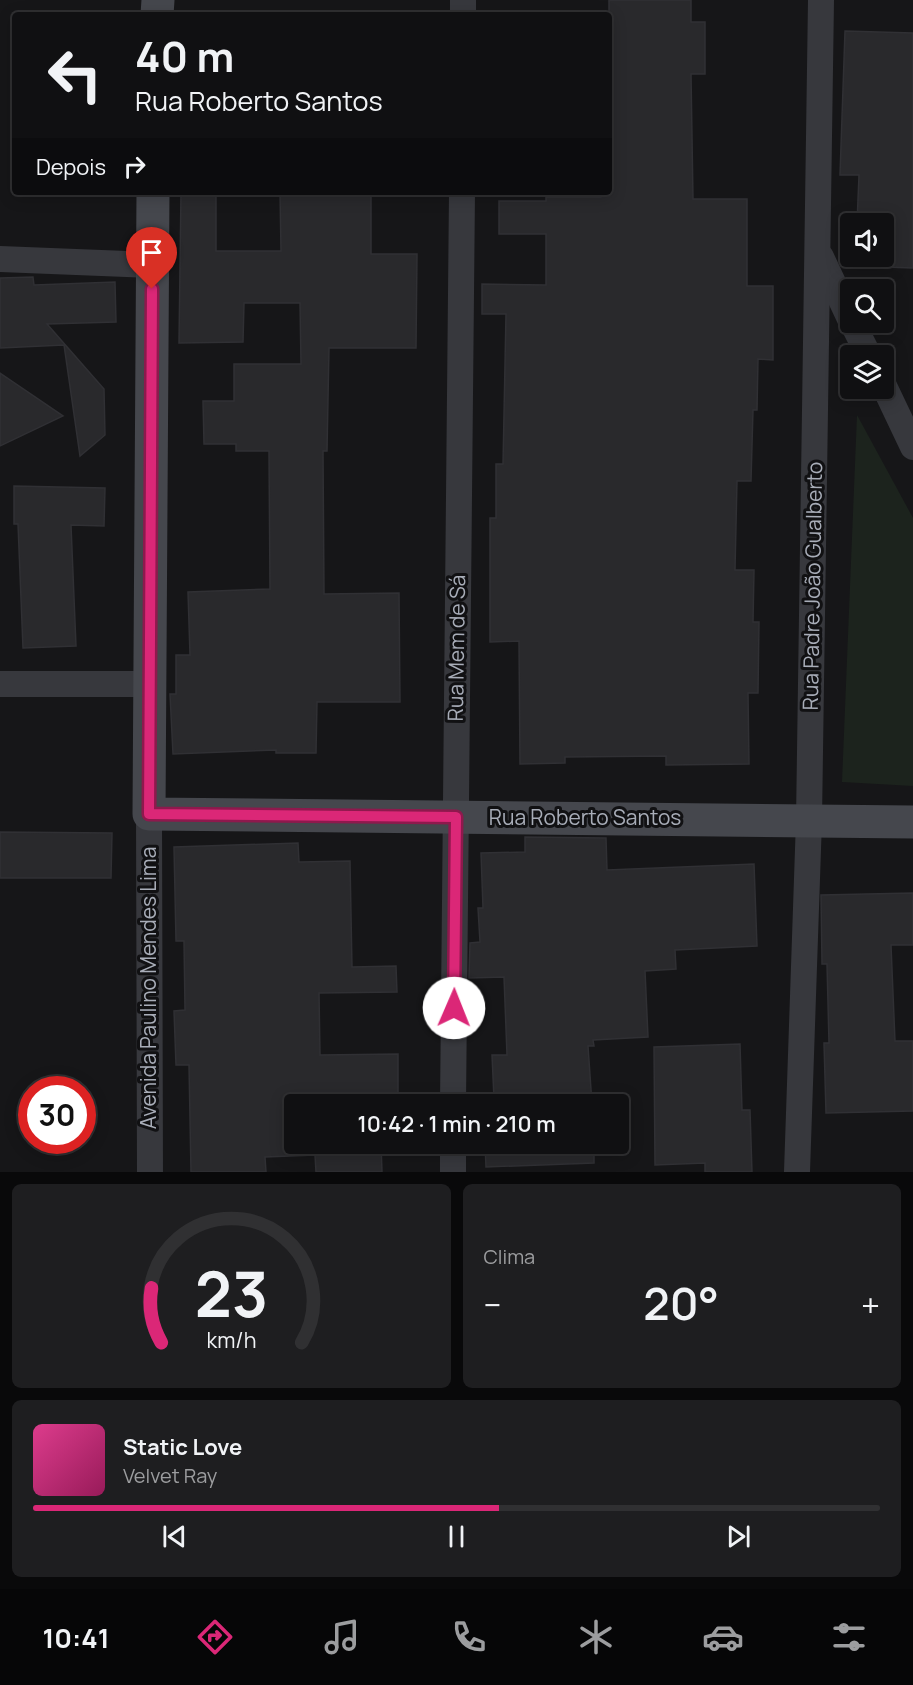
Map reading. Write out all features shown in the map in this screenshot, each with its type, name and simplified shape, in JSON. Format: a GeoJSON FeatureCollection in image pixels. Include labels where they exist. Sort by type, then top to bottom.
{"type":"FeatureCollection","features":[{"type":"Feature","properties":{"kind":"main road","name":"Avenida Paulino Mendes Lima"},"geometry":{"type":"LineString","coordinates":[[149,814],[153,195]]}},
{"type":"Feature","properties":{"kind":"main road","name":"Rua Roberto Santos"},"geometry":{"type":"LineString","coordinates":[[149,814],[913,822]]}},
{"type":"Feature","properties":{"kind":"street","name":"Rua Padre João Gualberto"},"geometry":{"type":"LineString","coordinates":[[797,1172],[809,820],[821,0]]}},
{"type":"Feature","properties":{"kind":"street","name":"Rua Mem de Sá"},"geometry":{"type":"LineString","coordinates":[[453,1094],[462,195]]}},
{"type":"Feature","properties":{"kind":"street"},"geometry":{"type":"LineString","coordinates":[[818,250],[840,297]]}},
{"type":"Feature","properties":{"kind":"street"},"geometry":{"type":"LineString","coordinates":[[0,259],[152,266]]}},
{"type":"Feature","properties":{"kind":"street"},"geometry":{"type":"LineString","coordinates":[[890,399],[913,447]]}},
{"type":"Feature","properties":{"kind":"street"},"geometry":{"type":"LineString","coordinates":[[0,684],[149,684]]}},
{"type":"Feature","properties":{"kind":"street","name":"Avenida Paulino Mendes Lima"},"geometry":{"type":"LineString","coordinates":[[149,814],[150,1172]]}},
{"type":"Feature","properties":{"kind":"street"},"geometry":{"type":"LineString","coordinates":[[453,1154],[453,1172]]}},
{"type":"Feature","properties":{"kind":"shaded area"},"geometry":{"type":"Polygon","coordinates":[[[857,415],[913,518],[913,786],[842,782],[857,415]]]}},
{"type":"Feature","properties":{"kind":"building"},"geometry":{"type":"Polygon","coordinates":[[[609,0],[691,0],[691,22],[705,22],[705,74],[691,74],[693,199],[747,199],[747,286],[773,286],[773,360],[758,359],[757,410],[753,410],[751,481],[737,481],[735,570],[754,570],[753,622],[759,622],[758,693],[748,693],[749,764],[666,765],[666,756],[565,757],[565,763],[520,764],[519,641],[490,642],[490,518],[496,518],[496,464],[503,464],[506,314],[482,314],[482,284],[546,285],[546,234],[499,234],[499,201],[546,201],[546,197],[612,195],[612,12],[609,12],[609,0]]]}},
{"type":"Feature","properties":{"kind":"building"},"geometry":{"type":"Polygon","coordinates":[[[845,31],[913,33],[913,268],[884,267],[894,267],[894,213],[857,213],[859,175],[840,175],[845,31]]]}},
{"type":"Feature","properties":{"kind":"building"},"geometry":{"type":"Polygon","coordinates":[[[181,195],[216,195],[216,251],[281,251],[280,195],[371,195],[371,254],[417,254],[416,348],[329,348],[327,451],[323,451],[324,594],[399,593],[400,702],[317,702],[316,753],[276,753],[276,750],[173,754],[170,694],[176,694],[176,655],[190,655],[188,592],[270,589],[269,451],[236,451],[236,444],[204,444],[203,401],[234,401],[234,364],[301,364],[300,303],[244,303],[243,342],[179,343],[181,195]]]}},
{"type":"Feature","properties":{"kind":"building"},"geometry":{"type":"Polygon","coordinates":[[[33,277],[34,285],[115,282],[116,322],[47,324],[104,389],[105,435],[80,456],[64,345],[0,348],[0,278],[33,277]]]}},
{"type":"Feature","properties":{"kind":"building"},"geometry":{"type":"Polygon","coordinates":[[[0,373],[63,416],[0,446],[0,373]]]}},
{"type":"Feature","properties":{"kind":"building"},"geometry":{"type":"Polygon","coordinates":[[[14,486],[105,488],[104,526],[71,525],[76,646],[23,648],[18,524],[14,524],[14,486]]]}},
{"type":"Feature","properties":{"kind":"building"},"geometry":{"type":"Polygon","coordinates":[[[0,832],[112,833],[111,878],[0,878],[0,832]]]}},
{"type":"Feature","properties":{"kind":"building"},"geometry":{"type":"Polygon","coordinates":[[[525,837],[606,838],[607,870],[754,864],[757,946],[675,950],[676,969],[645,971],[648,1037],[593,1040],[594,1046],[588,1046],[591,1094],[494,1094],[492,1055],[507,1055],[504,977],[469,978],[470,943],[480,942],[478,908],[483,908],[481,853],[525,852],[525,837]]]}},
{"type":"Feature","properties":{"kind":"building"},"geometry":{"type":"Polygon","coordinates":[[[298,843],[299,862],[350,861],[352,967],[396,966],[397,992],[319,993],[320,1055],[398,1054],[398,1094],[284,1094],[284,1154],[381,1154],[382,1172],[316,1172],[315,1155],[265,1157],[266,1172],[191,1172],[189,1065],[176,1065],[174,1011],[185,1010],[184,941],[176,941],[174,847],[298,843]]]}},
{"type":"Feature","properties":{"kind":"building"},"geometry":{"type":"Polygon","coordinates":[[[913,893],[913,945],[891,945],[895,1041],[913,1041],[913,1111],[826,1113],[824,1043],[829,1043],[827,964],[822,964],[821,895],[913,893]]]}},
{"type":"Feature","properties":{"kind":"building"},"geometry":{"type":"Polygon","coordinates":[[[740,1044],[742,1110],[750,1110],[752,1172],[705,1172],[705,1163],[655,1165],[654,1047],[740,1044]]]}},
{"type":"Feature","properties":{"kind":"building"},"geometry":{"type":"Polygon","coordinates":[[[485,1154],[594,1154],[594,1163],[486,1167],[485,1154]]]}},
{"type":"Feature","properties":{"kind":"route"},"geometry":{"type":"LineString","coordinates":[[152,289],[149,814],[456,817],[454,1008]]}}]}
